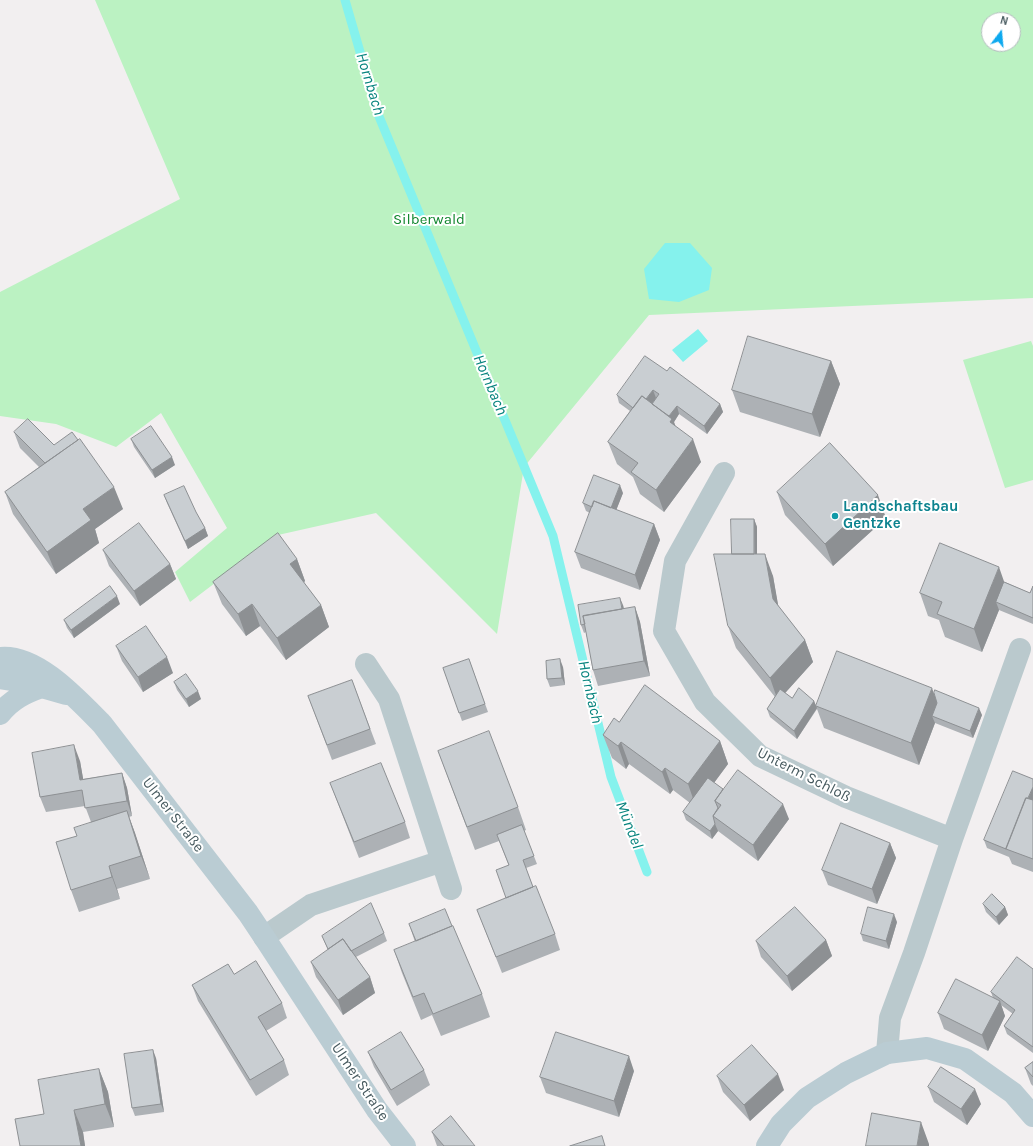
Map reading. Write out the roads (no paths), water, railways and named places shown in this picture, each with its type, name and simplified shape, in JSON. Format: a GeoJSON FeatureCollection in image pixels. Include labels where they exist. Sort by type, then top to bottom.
{"type":"FeatureCollection","features":[{"type":"Feature","properties":{"kind":"main road","name":"Ulmer Straße"},"geometry":{"type":"LineString","coordinates":[[0,658],[8,657],[25,662],[43,670],[76,698],[102,724],[248,913],[377,1110],[405,1146]]}},
{"type":"Feature","properties":{"kind":"main road","name":"Ulmer Straße"},"geometry":{"type":"LineString","coordinates":[[0,678],[24,682],[76,698]]}},
{"type":"Feature","properties":{"kind":"main road"},"geometry":{"type":"LineString","coordinates":[[0,714],[7,706],[23,694],[42,687]]}},
{"type":"Feature","properties":{"kind":"main road"},"geometry":{"type":"LineString","coordinates":[[767,1146],[781,1124],[807,1098],[846,1073],[887,1053],[927,1048],[965,1059],[1013,1093],[1033,1116]]}},
{"type":"Feature","properties":{"kind":"street","name":"Unterm Schloß"},"geometry":{"type":"LineString","coordinates":[[724,473],[675,561],[664,631],[705,702],[760,756],[846,797],[952,839]]}},
{"type":"Feature","properties":{"kind":"street"},"geometry":{"type":"LineString","coordinates":[[887,1053],[890,1018],[1020,650]]}},
{"type":"Feature","properties":{"kind":"street"},"geometry":{"type":"LineString","coordinates":[[366,664],[389,699],[451,889]]}},
{"type":"Feature","properties":{"kind":"street"},"geometry":{"type":"LineString","coordinates":[[264,937],[311,905],[442,861]]}},
{"type":"Feature","properties":{"kind":"water"},"geometry":{"type":"Polygon","coordinates":[[[665,243],[690,243],[712,268],[709,290],[679,302],[649,299],[644,269],[665,243]]]}},
{"type":"Feature","properties":{"kind":"water"},"geometry":{"type":"Polygon","coordinates":[[[698,329],[708,341],[683,362],[672,350],[698,329]]]}},
{"type":"Feature","properties":{"kind":"waterway","name":"Hornbach"},"geometry":{"type":"LineString","coordinates":[[345,0],[378,114],[553,536],[611,777],[647,872]]}},
{"type":"Feature","properties":{"kind":"place","name":"Landschaftsbau Gentzke"},"geometry":{"type":"Point","coordinates":[835,516]}},
{"type":"Feature","properties":{"kind":"park label","name":"Silberwald"},"geometry":{"type":"Point","coordinates":[429,220]}},
{"type":"Feature","properties":{"kind":"water label","name":"Mündel"},"geometry":{"type":"Point","coordinates":[629,825]}}]}
